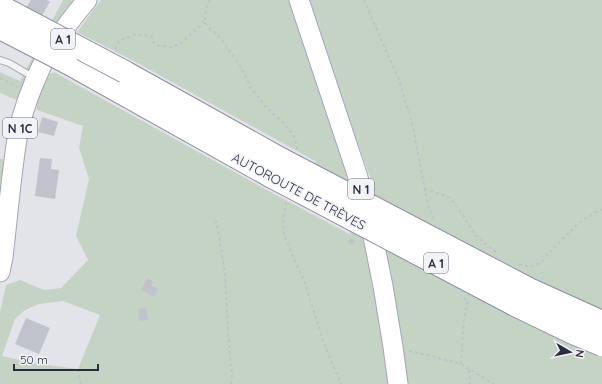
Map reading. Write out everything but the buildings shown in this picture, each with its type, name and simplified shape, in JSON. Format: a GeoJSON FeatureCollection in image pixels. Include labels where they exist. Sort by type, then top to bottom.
{"type":"FeatureCollection","features":[{"type":"Feature","properties":{"kind":"highway","name":"AUTOROUTE DE TRÈVES"},"geometry":{"type":"LineString","coordinates":[[0,6],[76,45],[120,81]]}},
{"type":"Feature","properties":{"kind":"highway","name":"AUTOROUTE DE TRÈVES"},"geometry":{"type":"LineString","coordinates":[[0,28],[120,81],[276,168],[517,306],[602,345]]}},
{"type":"Feature","properties":{"kind":"highway","name":"AUTOROUTE DE TRÈVES"},"geometry":{"type":"LineString","coordinates":[[276,168],[602,322]]}},
{"type":"Feature","properties":{"kind":"main road","name":"N 1C"},"geometry":{"type":"LineString","coordinates":[[0,272],[19,132],[33,86],[42,65],[54,44],[66,26],[87,0]]}},
{"type":"Feature","properties":{"kind":"main road","name":"N 1"},"geometry":{"type":"LineString","coordinates":[[299,0],[358,174],[370,222],[383,286],[398,384]]}},
{"type":"Feature","properties":{"kind":"lane"},"geometry":{"type":"LineString","coordinates":[[0,60],[9,63],[33,86]]}},
{"type":"Feature","properties":{"kind":"path"},"geometry":{"type":"LineString","coordinates":[[210,0],[205,22],[208,27],[218,34],[241,67],[251,88],[270,112],[282,122]]}},
{"type":"Feature","properties":{"kind":"path"},"geometry":{"type":"LineString","coordinates":[[364,0],[399,80],[413,126],[428,206],[434,220]]}},
{"type":"Feature","properties":{"kind":"path"},"geometry":{"type":"LineString","coordinates":[[112,55],[119,41],[136,34],[150,36],[156,45],[172,47],[180,44],[205,22]]}},
{"type":"Feature","properties":{"kind":"path"},"geometry":{"type":"LineString","coordinates":[[0,78],[15,86],[33,86]]}},
{"type":"Feature","properties":{"kind":"path"},"geometry":{"type":"LineString","coordinates":[[425,188],[450,198],[477,237],[501,256]]}},
{"type":"Feature","properties":{"kind":"path"},"geometry":{"type":"LineString","coordinates":[[286,200],[283,222],[284,236],[304,281],[324,343],[341,384]]}},
{"type":"Feature","properties":{"kind":"path"},"geometry":{"type":"LineString","coordinates":[[516,264],[527,266],[537,264],[557,246],[574,227],[594,213],[602,210]]}},
{"type":"Feature","properties":{"kind":"path"},"geometry":{"type":"LineString","coordinates":[[216,220],[225,273],[232,377],[231,384]]}},
{"type":"Feature","properties":{"kind":"path"},"geometry":{"type":"LineString","coordinates":[[461,364],[464,320],[468,301]]}},
{"type":"Feature","properties":{"kind":"path"},"geometry":{"type":"LineString","coordinates":[[393,348],[461,364],[494,384]]}},
{"type":"Feature","properties":{"kind":"path"},"geometry":{"type":"LineString","coordinates":[[78,370],[81,384]]}},
{"type":"Feature","properties":{"kind":"path"},"geometry":{"type":"LineString","coordinates":[[469,370],[470,384]]}},
{"type":"Feature","properties":{"kind":"green space"},"geometry":{"type":"Polygon","coordinates":[[[63,0],[87,0],[27,102],[0,93],[0,72],[20,81],[63,0]]]}},
{"type":"Feature","properties":{"kind":"green space"},"geometry":{"type":"Polygon","coordinates":[[[101,0],[291,0],[342,147],[370,263],[390,384],[0,384],[0,312],[6,285],[20,280],[44,290],[61,288],[88,260],[76,236],[89,179],[79,148],[83,126],[37,110],[36,99],[44,77],[54,72],[351,235],[315,161],[132,60],[77,32],[101,0]],[[63,301],[39,304],[25,310],[15,319],[2,356],[33,363],[78,369],[100,315],[63,301]]]}},
{"type":"Feature","properties":{"kind":"green space"},"geometry":{"type":"Polygon","coordinates":[[[306,0],[602,0],[602,384],[406,384],[404,361],[373,185],[306,0]]]}},
{"type":"Feature","properties":{"kind":"green space"},"geometry":{"type":"Polygon","coordinates":[[[0,159],[7,159],[0,228],[0,159]]]}}]}
